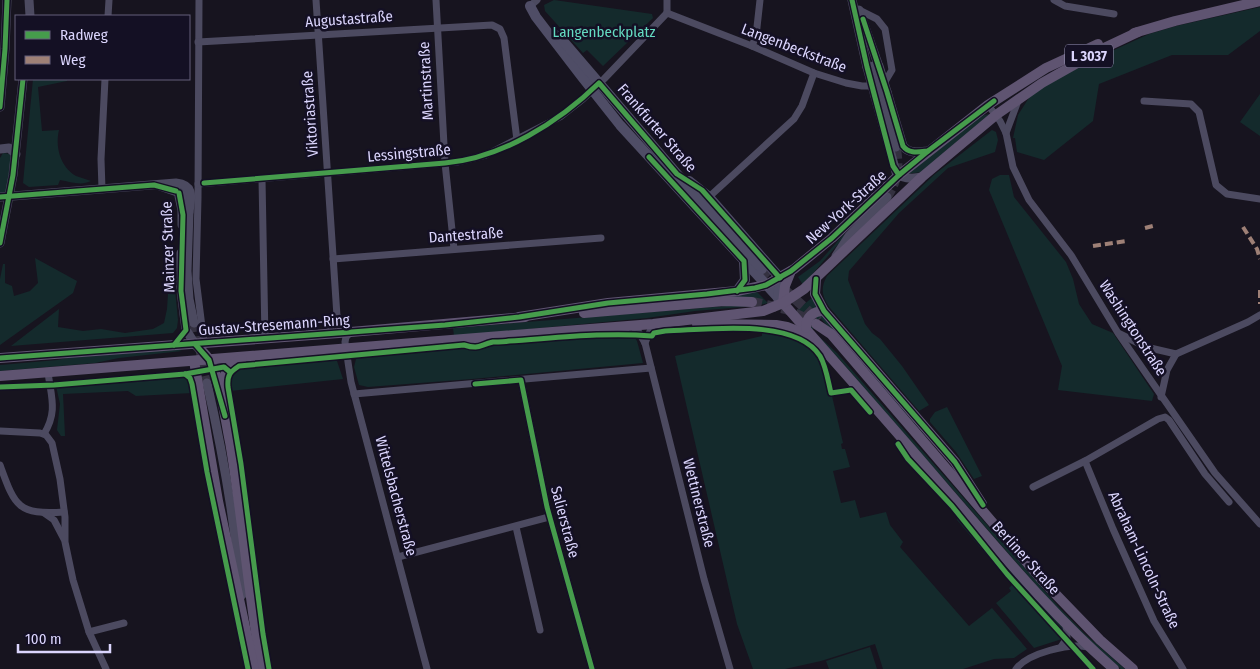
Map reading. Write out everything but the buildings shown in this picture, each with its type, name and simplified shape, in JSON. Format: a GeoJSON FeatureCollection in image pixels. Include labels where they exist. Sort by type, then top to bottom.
{"type":"FeatureCollection","features":[{"type":"Feature","properties":{"kind":"main road","name":"New-York-Straße"},"geometry":{"type":"LineString","coordinates":[[780,278],[832,238],[899,175],[928,151],[1014,87],[1064,59],[1100,44],[1175,21],[1260,1]]}},
{"type":"Feature","properties":{"kind":"main road","name":"Frankfurter Straße"},"geometry":{"type":"LineString","coordinates":[[531,2],[637,144],[766,285],[778,303]]}},
{"type":"Feature","properties":{"kind":"main road","name":"New-York-Straße"},"geometry":{"type":"LineString","coordinates":[[778,303],[804,289],[922,177],[996,115],[1020,97],[1070,66],[1138,32]]}},
{"type":"Feature","properties":{"kind":"main road","name":"Frankfurter Straße"},"geometry":{"type":"LineString","coordinates":[[595,86],[762,269]]}},
{"type":"Feature","properties":{"kind":"main road"},"geometry":{"type":"LineString","coordinates":[[677,174],[696,185],[709,198],[780,278],[778,303]]}},
{"type":"Feature","properties":{"kind":"main road"},"geometry":{"type":"LineString","coordinates":[[737,291],[745,280],[744,261]]}},
{"type":"Feature","properties":{"kind":"main road"},"geometry":{"type":"LineString","coordinates":[[778,303],[791,271]]}},
{"type":"Feature","properties":{"kind":"main road","name":"Gustav-Stresemann-Ring"},"geometry":{"type":"LineString","coordinates":[[520,317],[608,303],[737,291],[766,285],[780,278]]}},
{"type":"Feature","properties":{"kind":"main road"},"geometry":{"type":"LineString","coordinates":[[816,278],[815,294],[824,311],[955,462],[996,526]]}},
{"type":"Feature","properties":{"kind":"main road","name":"Gustav-Stresemann-Ring"},"geometry":{"type":"LineString","coordinates":[[0,358],[174,345],[200,345],[265,338],[445,325],[520,317],[724,301],[752,302]]}},
{"type":"Feature","properties":{"kind":"main road","name":"Gustav-Stresemann-Ring"},"geometry":{"type":"LineString","coordinates":[[0,376],[194,361],[211,364],[248,356],[654,324],[753,312],[778,303]]}},
{"type":"Feature","properties":{"kind":"main road","name":"Berliner Straße"},"geometry":{"type":"LineString","coordinates":[[778,303],[816,339],[1019,574],[1066,625],[1114,669]]}},
{"type":"Feature","properties":{"kind":"main road"},"geometry":{"type":"LineString","coordinates":[[806,328],[807,321],[811,315],[824,311]]}},
{"type":"Feature","properties":{"kind":"main road","name":"Berliner Straße"},"geometry":{"type":"LineString","coordinates":[[817,322],[831,334],[1040,579],[1083,624],[1133,669]]}},
{"type":"Feature","properties":{"kind":"main road"},"geometry":{"type":"LineString","coordinates":[[654,324],[770,324],[794,329],[816,339]]}},
{"type":"Feature","properties":{"kind":"main road"},"geometry":{"type":"LineString","coordinates":[[445,325],[450,331],[450,336],[447,340]]}},
{"type":"Feature","properties":{"kind":"main road"},"geometry":{"type":"LineString","coordinates":[[200,345],[194,361],[218,501],[254,669]]}},
{"type":"Feature","properties":{"kind":"main road"},"geometry":{"type":"LineString","coordinates":[[200,345],[211,364],[227,427],[245,545],[248,583],[262,669]]}},
{"type":"Feature","properties":{"kind":"main road"},"geometry":{"type":"LineString","coordinates":[[222,404],[222,387],[225,374],[232,364],[248,356]]}},
{"type":"Feature","properties":{"kind":"street"},"geometry":{"type":"LineString","coordinates":[[0,107],[7,0]]}},
{"type":"Feature","properties":{"kind":"street"},"geometry":{"type":"LineString","coordinates":[[29,0],[30,15]]}},
{"type":"Feature","properties":{"kind":"street"},"geometry":{"type":"LineString","coordinates":[[108,15],[109,0]]}},
{"type":"Feature","properties":{"kind":"street","name":"Mainzer Straße"},"geometry":{"type":"LineString","coordinates":[[199,0],[196,280],[200,345]]}},
{"type":"Feature","properties":{"kind":"street","name":"Viktoriastraße"},"geometry":{"type":"LineString","coordinates":[[316,0],[337,316]]}},
{"type":"Feature","properties":{"kind":"street","name":"Martinstraße"},"geometry":{"type":"LineString","coordinates":[[436,0],[445,163],[454,249]]}},
{"type":"Feature","properties":{"kind":"street"},"geometry":{"type":"LineString","coordinates":[[595,86],[667,13],[667,0]]}},
{"type":"Feature","properties":{"kind":"street"},"geometry":{"type":"LineString","coordinates":[[752,46],[757,29],[760,0]]}},
{"type":"Feature","properties":{"kind":"street"},"geometry":{"type":"LineString","coordinates":[[852,0],[896,147]]}},
{"type":"Feature","properties":{"kind":"street"},"geometry":{"type":"LineString","coordinates":[[857,0],[881,94],[893,166],[899,175],[910,178],[922,177]]}},
{"type":"Feature","properties":{"kind":"street"},"geometry":{"type":"LineString","coordinates":[[1054,0],[1065,6],[1114,14]]}},
{"type":"Feature","properties":{"kind":"street","name":"Langenbeckstraße"},"geometry":{"type":"LineString","coordinates":[[667,13],[752,46],[814,73],[846,83],[875,87],[883,84],[891,75],[892,67],[885,28],[880,21],[859,10]]}},
{"type":"Feature","properties":{"kind":"street","name":"Augustastraße"},"geometry":{"type":"LineString","coordinates":[[198,42],[492,25],[500,29],[504,38],[516,140]]}},
{"type":"Feature","properties":{"kind":"street"},"geometry":{"type":"LineString","coordinates":[[709,198],[794,120],[802,106],[814,73]]}},
{"type":"Feature","properties":{"kind":"street"},"geometry":{"type":"LineString","coordinates":[[0,243],[6,219],[5,197],[13,175],[16,154],[23,80]]}},
{"type":"Feature","properties":{"kind":"street"},"geometry":{"type":"LineString","coordinates":[[102,189],[100,159],[105,80]]}},
{"type":"Feature","properties":{"kind":"street","name":"Lessingstraße"},"geometry":{"type":"LineString","coordinates":[[198,184],[445,163],[477,158],[560,117],[595,86]]}},
{"type":"Feature","properties":{"kind":"street"},"geometry":{"type":"LineString","coordinates":[[881,94],[903,146],[912,152],[928,151]]}},
{"type":"Feature","properties":{"kind":"street"},"geometry":{"type":"LineString","coordinates":[[1006,133],[1020,97]]}},
{"type":"Feature","properties":{"kind":"street"},"geometry":{"type":"LineString","coordinates":[[1144,101],[1190,104],[1199,112],[1216,185],[1227,194],[1260,199]]}},
{"type":"Feature","properties":{"kind":"street","name":"Washingtonstraße"},"geometry":{"type":"LineString","coordinates":[[988,105],[1006,133],[1013,167],[1025,195],[1071,255],[1118,333],[1215,473],[1260,524]]}},
{"type":"Feature","properties":{"kind":"street"},"geometry":{"type":"LineString","coordinates":[[0,149],[9,148],[16,154]]}},
{"type":"Feature","properties":{"kind":"street"},"geometry":{"type":"LineString","coordinates":[[13,175],[18,188],[29,196]]}},
{"type":"Feature","properties":{"kind":"street"},"geometry":{"type":"LineString","coordinates":[[262,179],[265,338]]}},
{"type":"Feature","properties":{"kind":"street"},"geometry":{"type":"LineString","coordinates":[[5,197],[176,183],[188,186],[191,195],[189,212]]}},
{"type":"Feature","properties":{"kind":"street"},"geometry":{"type":"LineString","coordinates":[[154,185],[166,187],[179,193]]}},
{"type":"Feature","properties":{"kind":"street","name":"Mainzer Straße"},"geometry":{"type":"LineString","coordinates":[[179,193],[183,194],[186,198],[189,212],[187,280],[194,323]]}},
{"type":"Feature","properties":{"kind":"street","name":"Mainzer Straße"},"geometry":{"type":"LineString","coordinates":[[179,193],[183,215],[181,291],[186,330]]}},
{"type":"Feature","properties":{"kind":"street"},"geometry":{"type":"LineString","coordinates":[[6,219],[18,203],[29,196]]}},
{"type":"Feature","properties":{"kind":"street"},"geometry":{"type":"LineString","coordinates":[[834,260],[849,236],[887,197]]}},
{"type":"Feature","properties":{"kind":"street","name":"Dantestraße"},"geometry":{"type":"LineString","coordinates":[[333,259],[601,238]]}},
{"type":"Feature","properties":{"kind":"street"},"geometry":{"type":"LineString","coordinates":[[1161,396],[1167,370],[1176,354],[1260,315]]}},
{"type":"Feature","properties":{"kind":"street"},"geometry":{"type":"LineString","coordinates":[[328,334],[337,316],[351,332],[345,339],[345,348]]}},
{"type":"Feature","properties":{"kind":"street"},"geometry":{"type":"LineString","coordinates":[[645,343],[654,324]]}},
{"type":"Feature","properties":{"kind":"street","name":"Wettinerstraße"},"geometry":{"type":"LineString","coordinates":[[632,326],[638,331],[645,343],[704,579],[730,669]]}},
{"type":"Feature","properties":{"kind":"street"},"geometry":{"type":"LineString","coordinates":[[174,345],[186,330],[200,345]]}},
{"type":"Feature","properties":{"kind":"street"},"geometry":{"type":"LineString","coordinates":[[1118,333],[1146,347],[1176,354]]}},
{"type":"Feature","properties":{"kind":"street","name":"Wittelsbacherstraße"},"geometry":{"type":"LineString","coordinates":[[345,348],[354,394],[427,669]]}},
{"type":"Feature","properties":{"kind":"street"},"geometry":{"type":"LineString","coordinates":[[354,394],[651,368]]}},
{"type":"Feature","properties":{"kind":"street"},"geometry":{"type":"LineString","coordinates":[[44,434],[51,421],[53,412],[48,372]]}},
{"type":"Feature","properties":{"kind":"street","name":"Salierstraße"},"geometry":{"type":"LineString","coordinates":[[521,380],[550,517],[592,669]]}},
{"type":"Feature","properties":{"kind":"street"},"geometry":{"type":"LineString","coordinates":[[208,383],[223,454],[237,544],[244,620]]}},
{"type":"Feature","properties":{"kind":"street"},"geometry":{"type":"LineString","coordinates":[[1033,487],[1085,461],[1158,419],[1165,417],[1169,420],[1205,474],[1229,502]]}},
{"type":"Feature","properties":{"kind":"street"},"geometry":{"type":"LineString","coordinates":[[2,432],[33,431],[44,434],[50,439],[55,450],[64,512],[65,542],[73,580],[89,632],[106,669]]}},
{"type":"Feature","properties":{"kind":"street","name":"Abraham-Lincoln-Straße"},"geometry":{"type":"LineString","coordinates":[[1085,461],[1154,620],[1183,669]]}},
{"type":"Feature","properties":{"kind":"street"},"geometry":{"type":"LineString","coordinates":[[0,465],[10,493],[16,502],[24,508],[41,512],[64,512]]}},
{"type":"Feature","properties":{"kind":"street"},"geometry":{"type":"LineString","coordinates":[[41,512],[54,520],[65,542]]}},
{"type":"Feature","properties":{"kind":"street"},"geometry":{"type":"LineString","coordinates":[[398,557],[550,517]]}},
{"type":"Feature","properties":{"kind":"street"},"geometry":{"type":"LineString","coordinates":[[516,527],[540,630]]}},
{"type":"Feature","properties":{"kind":"street"},"geometry":{"type":"LineString","coordinates":[[237,544],[248,583]]}},
{"type":"Feature","properties":{"kind":"street"},"geometry":{"type":"LineString","coordinates":[[89,632],[124,623]]}},
{"type":"Feature","properties":{"kind":"street"},"geometry":{"type":"LineString","coordinates":[[1061,647],[1067,638],[1066,625]]}},
{"type":"Feature","properties":{"kind":"street"},"geometry":{"type":"LineString","coordinates":[[1016,669],[1024,661],[1061,647],[1076,645],[1089,647]]}},
{"type":"Feature","properties":{"kind":"green space","name":"Langenbeckplatz"},"geometry":{"type":"Polygon","coordinates":[[[554,0],[652,14],[653,18],[603,66],[587,50],[583,53],[545,11],[544,5],[554,0]]]}},
{"type":"Feature","properties":{"kind":"green space"},"geometry":{"type":"Polygon","coordinates":[[[1260,7],[1260,31],[1228,55],[1172,55],[1099,84],[1093,121],[1044,160],[1017,152],[1015,138],[1013,138],[1018,115],[1032,93],[1092,60],[1149,34],[1260,7]]]}},
{"type":"Feature","properties":{"kind":"green space"},"geometry":{"type":"Polygon","coordinates":[[[33,80],[67,80],[38,87],[42,131],[59,130],[58,149],[66,167],[76,176],[91,181],[72,183],[60,180],[58,185],[29,187],[23,183],[33,80]]]}},
{"type":"Feature","properties":{"kind":"green space"},"geometry":{"type":"Polygon","coordinates":[[[1260,94],[1260,136],[1240,122],[1260,94]]]}},
{"type":"Feature","properties":{"kind":"green space"},"geometry":{"type":"Polygon","coordinates":[[[990,114],[921,172],[908,174],[977,119],[990,114]]]}},
{"type":"Feature","properties":{"kind":"green space"},"geometry":{"type":"Polygon","coordinates":[[[992,130],[996,132],[998,140],[995,152],[948,168],[899,213],[849,271],[848,280],[865,324],[902,366],[929,405],[919,411],[830,308],[825,300],[823,285],[827,276],[935,174],[992,130]]]}},
{"type":"Feature","properties":{"kind":"green space"},"geometry":{"type":"Polygon","coordinates":[[[3,153],[10,154],[12,164],[7,190],[4,194],[0,194],[0,158],[3,153]]]}},
{"type":"Feature","properties":{"kind":"green space"},"geometry":{"type":"Polygon","coordinates":[[[1000,175],[1009,175],[1014,197],[1066,262],[1073,279],[1079,304],[1092,324],[1113,333],[1154,394],[1152,401],[1058,390],[1062,366],[989,190],[992,179],[1000,175]]]}},
{"type":"Feature","properties":{"kind":"green space"},"geometry":{"type":"Polygon","coordinates":[[[844,234],[846,235],[803,285],[798,277],[820,261],[844,234]]]}},
{"type":"Feature","properties":{"kind":"green space"},"geometry":{"type":"Polygon","coordinates":[[[171,250],[175,250],[175,289],[178,320],[177,328],[173,333],[11,346],[59,309],[58,327],[83,331],[101,329],[125,333],[153,329],[164,323],[167,309],[171,250]]]}},
{"type":"Feature","properties":{"kind":"green space"},"geometry":{"type":"Polygon","coordinates":[[[35,258],[77,281],[73,293],[0,345],[0,279],[3,264],[5,264],[5,283],[12,286],[14,296],[30,291],[38,283],[35,258]]]}},
{"type":"Feature","properties":{"kind":"green space"},"geometry":{"type":"Polygon","coordinates":[[[756,291],[768,303],[647,318],[454,336],[453,328],[726,306],[724,298],[756,291]]]}},
{"type":"Feature","properties":{"kind":"green space"},"geometry":{"type":"Polygon","coordinates":[[[813,297],[816,307],[803,321],[797,310],[813,297]]]}},
{"type":"Feature","properties":{"kind":"green space"},"geometry":{"type":"Polygon","coordinates":[[[823,315],[932,440],[930,441],[820,318],[812,330],[837,353],[1058,606],[1085,634],[1125,669],[1121,669],[1113,663],[1055,607],[810,328],[810,324],[816,316],[823,315]]]}},
{"type":"Feature","properties":{"kind":"green space"},"geometry":{"type":"Polygon","coordinates":[[[762,331],[801,340],[808,344],[819,356],[828,391],[830,396],[832,396],[843,443],[841,444],[842,449],[845,449],[850,467],[833,471],[841,503],[855,500],[860,518],[886,512],[890,525],[903,542],[900,547],[969,626],[992,608],[1027,649],[1014,658],[994,659],[963,669],[883,669],[875,644],[821,661],[785,669],[753,669],[737,624],[675,356],[762,336],[762,331]]]}},
{"type":"Feature","properties":{"kind":"green space"},"geometry":{"type":"Polygon","coordinates":[[[626,336],[635,338],[637,341],[643,363],[368,387],[359,385],[354,367],[356,359],[360,356],[466,347],[482,348],[493,344],[626,336]]]}},
{"type":"Feature","properties":{"kind":"green space"},"geometry":{"type":"Polygon","coordinates":[[[175,349],[182,351],[119,358],[95,363],[0,371],[0,365],[175,349]]]}},
{"type":"Feature","properties":{"kind":"green space"},"geometry":{"type":"Polygon","coordinates":[[[337,361],[343,379],[230,391],[230,376],[240,367],[337,361]]]}},
{"type":"Feature","properties":{"kind":"green space"},"geometry":{"type":"Polygon","coordinates":[[[184,375],[188,377],[192,393],[136,396],[128,391],[63,394],[65,436],[61,436],[57,430],[60,404],[56,386],[184,375]]]}},
{"type":"Feature","properties":{"kind":"green space"},"geometry":{"type":"Polygon","coordinates":[[[947,407],[982,476],[974,479],[956,452],[930,422],[935,412],[947,407]]]}},
{"type":"Feature","properties":{"kind":"green space"},"geometry":{"type":"Polygon","coordinates":[[[961,515],[1063,628],[1064,634],[961,515]]]}},
{"type":"Feature","properties":{"kind":"green space"},"geometry":{"type":"Polygon","coordinates":[[[959,516],[1062,639],[1034,648],[996,603],[1011,591],[1009,588],[1012,585],[957,520],[959,516]]]}},
{"type":"Feature","properties":{"kind":"green space"},"geometry":{"type":"Polygon","coordinates":[[[870,647],[877,669],[829,669],[826,661],[870,647]]]}},
{"type":"Feature","properties":{"kind":"tunnel"},"geometry":{"type":"LineString","coordinates":[[887,197],[896,180],[898,161],[896,147]]}},
{"type":"Feature","properties":{"kind":"tunnel"},"geometry":{"type":"LineString","coordinates":[[762,269],[818,321]]}},
{"type":"Feature","properties":{"kind":"tunnel"},"geometry":{"type":"LineString","coordinates":[[752,302],[786,309],[815,323]]}},
{"type":"Feature","properties":{"kind":"tunnel"},"geometry":{"type":"LineString","coordinates":[[194,323],[207,383]]}},
{"type":"Feature","properties":{"kind":"marked path"},"geometry":{"type":"LineString","coordinates":[[1145,228],[1153,226]]}},
{"type":"Feature","properties":{"kind":"marked path"},"geometry":{"type":"LineString","coordinates":[[1243,227],[1257,249],[1260,259]]}},
{"type":"Feature","properties":{"kind":"marked path"},"geometry":{"type":"LineString","coordinates":[[1093,246],[1126,241]]}},
{"type":"Feature","properties":{"kind":"marked path"},"geometry":{"type":"LineString","coordinates":[[1260,290],[1260,304]]}},
{"type":"Feature","properties":{"kind":"cycle path"},"geometry":{"type":"LineString","coordinates":[[0,107],[7,0]]}},
{"type":"Feature","properties":{"kind":"cycle path"},"geometry":{"type":"LineString","coordinates":[[852,0],[867,67],[893,166],[899,175]]}},
{"type":"Feature","properties":{"kind":"cycle path"},"geometry":{"type":"LineString","coordinates":[[863,19],[903,146],[911,151],[928,151]]}},
{"type":"Feature","properties":{"kind":"cycle path"},"geometry":{"type":"LineString","coordinates":[[0,243],[13,175],[23,80]]}},
{"type":"Feature","properties":{"kind":"cycle path"},"geometry":{"type":"LineString","coordinates":[[204,183],[466,160],[508,146],[528,136],[566,111],[599,83],[677,174],[702,190],[780,278]]}},
{"type":"Feature","properties":{"kind":"cycle path"},"geometry":{"type":"LineString","coordinates":[[0,358],[445,325],[519,317],[608,303],[755,288],[766,285],[791,271],[832,238],[899,175],[994,101]]}},
{"type":"Feature","properties":{"kind":"cycle path"},"geometry":{"type":"LineString","coordinates":[[649,157],[744,261],[745,280],[737,291]]}},
{"type":"Feature","properties":{"kind":"cycle path"},"geometry":{"type":"LineString","coordinates":[[0,197],[154,185],[176,191]]}},
{"type":"Feature","properties":{"kind":"cycle path"},"geometry":{"type":"LineString","coordinates":[[174,345],[186,330],[181,291],[183,215],[179,193]]}},
{"type":"Feature","properties":{"kind":"cycle path"},"geometry":{"type":"LineString","coordinates":[[816,279],[815,294],[824,311],[955,462],[983,505]]}},
{"type":"Feature","properties":{"kind":"cycle path"},"geometry":{"type":"LineString","coordinates":[[269,669],[241,464],[228,387],[230,374],[239,366],[464,345],[477,347],[493,342],[598,335],[652,336],[654,333],[665,331],[748,328],[791,336],[808,344],[822,360],[831,393],[851,390],[870,412]]}},
{"type":"Feature","properties":{"kind":"cycle path"},"geometry":{"type":"LineString","coordinates":[[195,344],[209,360],[225,416]]}},
{"type":"Feature","properties":{"kind":"cycle path"},"geometry":{"type":"LineString","coordinates":[[0,387],[54,385],[185,374],[224,367],[230,372]]}},
{"type":"Feature","properties":{"kind":"cycle path"},"geometry":{"type":"LineString","coordinates":[[185,374],[190,378],[192,384],[207,472],[248,669]]}},
{"type":"Feature","properties":{"kind":"cycle path"},"geometry":{"type":"LineString","coordinates":[[475,384],[521,380],[547,507],[592,669]]}},
{"type":"Feature","properties":{"kind":"cycle path"},"geometry":{"type":"LineString","coordinates":[[898,444],[908,459],[952,506],[1007,574],[1093,669]]}}]}
